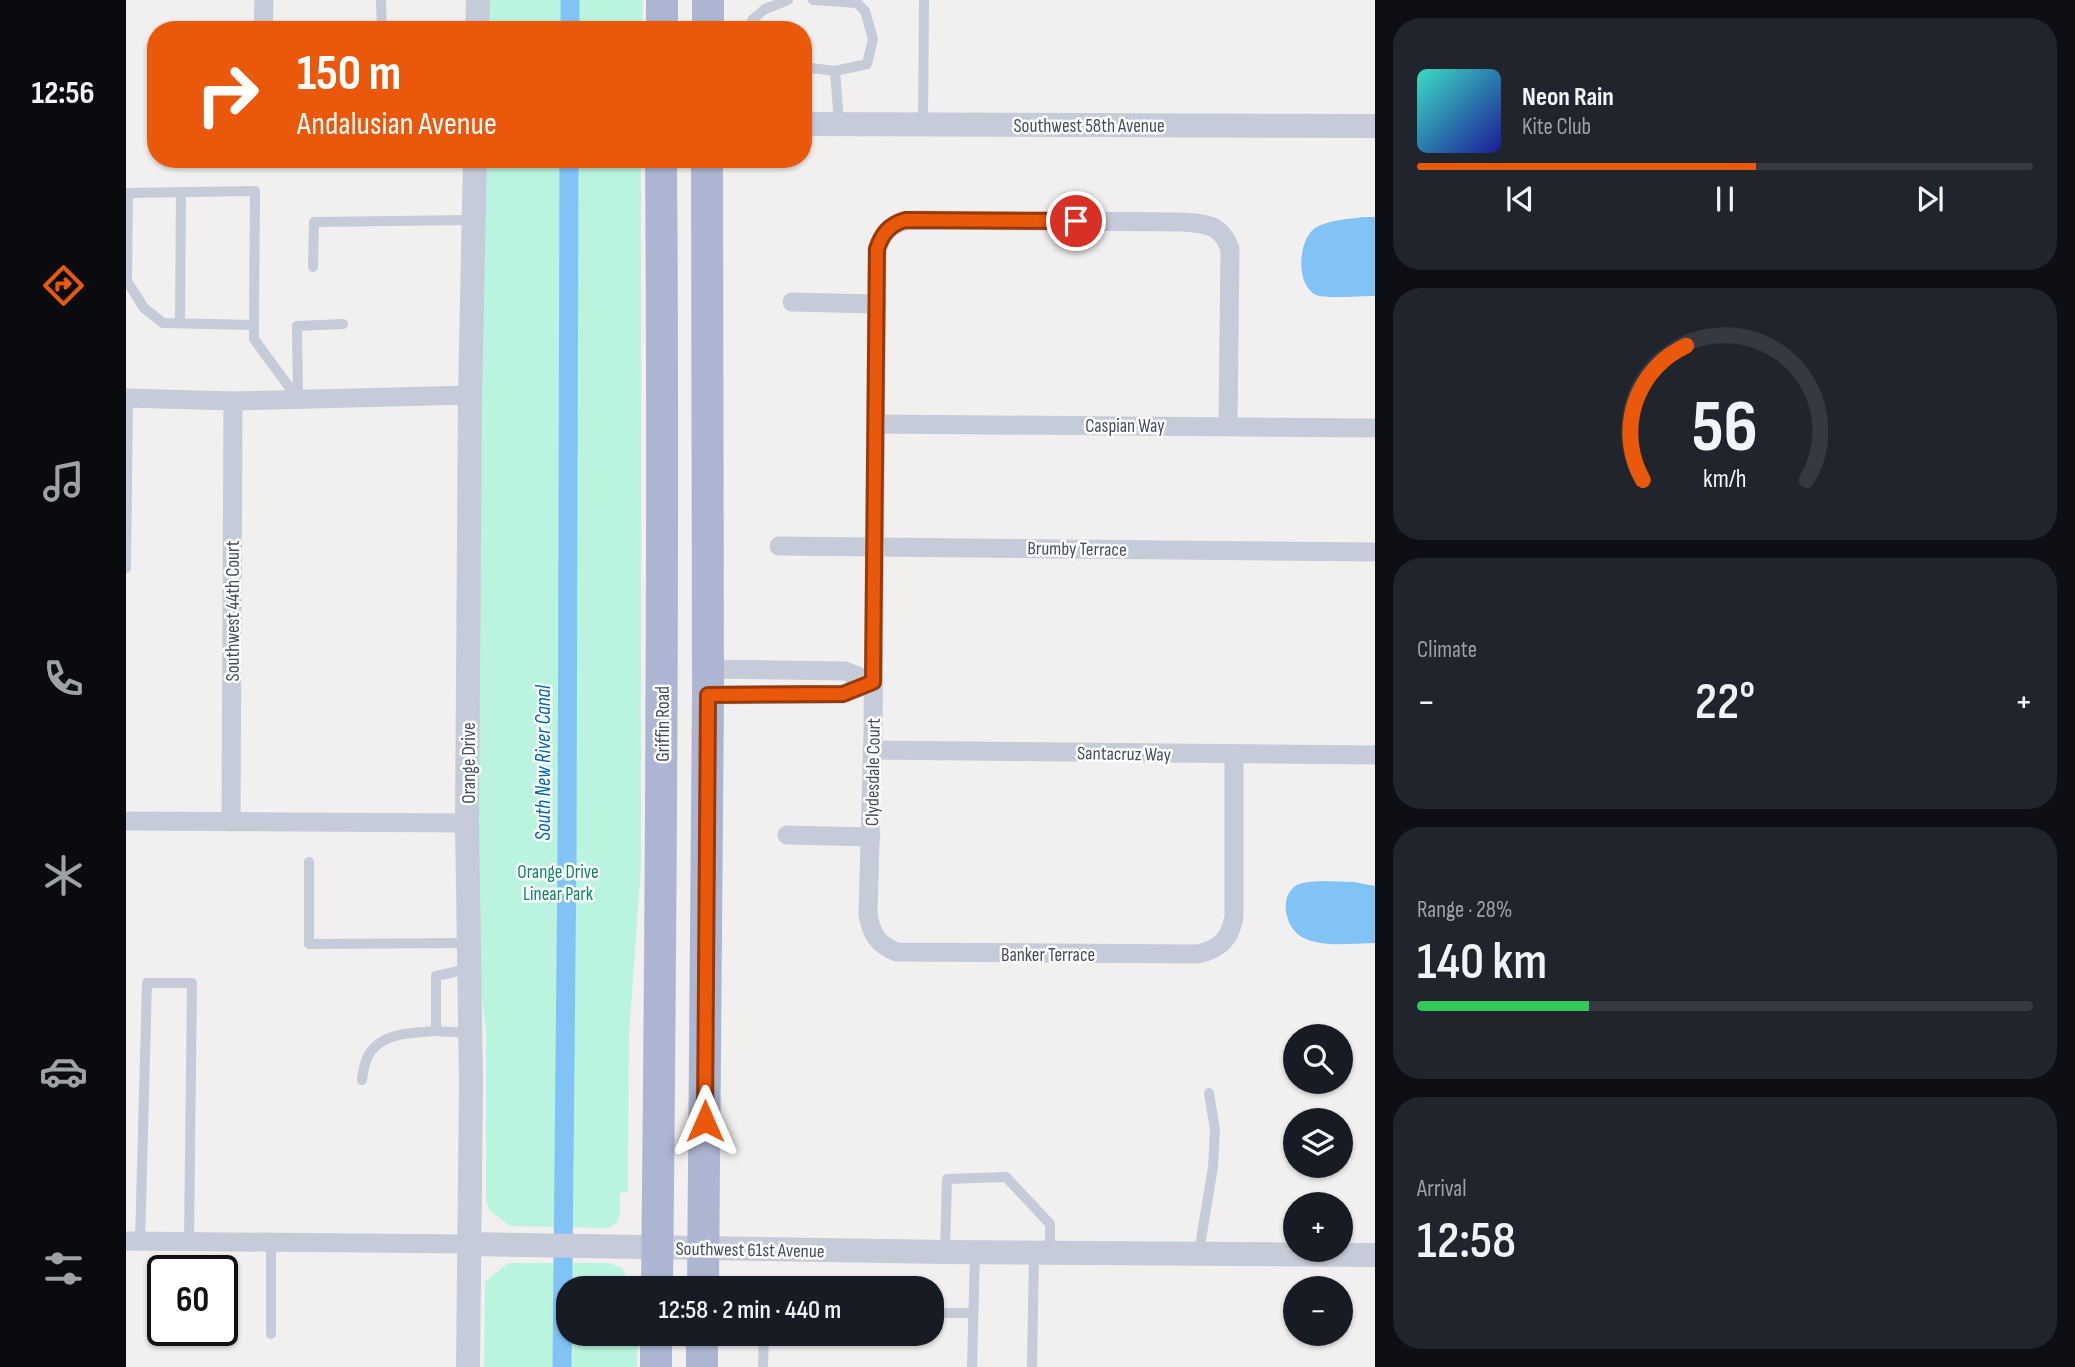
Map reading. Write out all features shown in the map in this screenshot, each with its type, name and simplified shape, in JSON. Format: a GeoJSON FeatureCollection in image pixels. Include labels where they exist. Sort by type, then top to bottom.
{"type":"FeatureCollection","features":[{"type":"Feature","properties":{"kind":"main road"},"geometry":{"type":"LineString","coordinates":[[662,0],[662,21]]}},
{"type":"Feature","properties":{"kind":"main road"},"geometry":{"type":"LineString","coordinates":[[708,0],[708,21]]}},
{"type":"Feature","properties":{"kind":"main road","name":"Griffin Road"},"geometry":{"type":"LineString","coordinates":[[657,1276],[662,860],[661,168]]}},
{"type":"Feature","properties":{"kind":"main road"},"geometry":{"type":"LineString","coordinates":[[703,1276],[708,682],[707,168]]}},
{"type":"Feature","properties":{"kind":"main road"},"geometry":{"type":"LineString","coordinates":[[663,445],[678,456],[681,648],[694,674],[708,682]]}},
{"type":"Feature","properties":{"kind":"main road"},"geometry":{"type":"LineString","coordinates":[[656,1346],[656,1367]]}},
{"type":"Feature","properties":{"kind":"main road"},"geometry":{"type":"LineString","coordinates":[[702,1346],[702,1367]]}},
{"type":"Feature","properties":{"kind":"street"},"geometry":{"type":"LineString","coordinates":[[263,21],[264,0]]}},
{"type":"Feature","properties":{"kind":"street"},"geometry":{"type":"LineString","coordinates":[[477,21],[478,0]]}},
{"type":"Feature","properties":{"kind":"street","name":"Southwest 58th Avenue"},"geometry":{"type":"LineString","coordinates":[[812,124],[1375,126]]}},
{"type":"Feature","properties":{"kind":"street","name":"Orange Drive"},"geometry":{"type":"LineString","coordinates":[[468,1367],[470,1032],[467,823],[470,395],[475,168]]}},
{"type":"Feature","properties":{"kind":"street","name":"Clydesdale Court"},"geometry":{"type":"LineString","coordinates":[[876,938],[870,929],[868,914],[877,249],[880,238],[895,223],[905,220],[1183,222],[1211,225],[1220,230],[1230,249],[1228,426]]}},
{"type":"Feature","properties":{"kind":"street"},"geometry":{"type":"LineString","coordinates":[[792,302],[877,304]]}},
{"type":"Feature","properties":{"kind":"street"},"geometry":{"type":"LineString","coordinates":[[127,398],[233,401],[470,395]]}},
{"type":"Feature","properties":{"kind":"street","name":"Southwest 44th Court"},"geometry":{"type":"LineString","coordinates":[[231,822],[233,401]]}},
{"type":"Feature","properties":{"kind":"street","name":"Caspian Way"},"geometry":{"type":"LineString","coordinates":[[876,424],[1375,428]]}},
{"type":"Feature","properties":{"kind":"street","name":"Brumby Terrace"},"geometry":{"type":"LineString","coordinates":[[779,546],[1375,552]]}},
{"type":"Feature","properties":{"kind":"street"},"geometry":{"type":"LineString","coordinates":[[708,682],[843,694],[873,682]]}},
{"type":"Feature","properties":{"kind":"street","name":"Santacruz Way"},"geometry":{"type":"LineString","coordinates":[[872,750],[1375,755]]}},
{"type":"Feature","properties":{"kind":"street","name":"Banker Terrace"},"geometry":{"type":"LineString","coordinates":[[876,938],[884,947],[897,952],[1198,954],[1213,951],[1232,931],[1234,917],[1234,755]]}},
{"type":"Feature","properties":{"kind":"street"},"geometry":{"type":"LineString","coordinates":[[126,821],[467,823]]}},
{"type":"Feature","properties":{"kind":"street"},"geometry":{"type":"LineString","coordinates":[[787,835],[871,837]]}},
{"type":"Feature","properties":{"kind":"street","name":"Southwest 61st Avenue"},"geometry":{"type":"LineString","coordinates":[[133,1241],[1375,1255]]}},
{"type":"Feature","properties":{"kind":"lane"},"geometry":{"type":"LineString","coordinates":[[382,0],[382,21]]}},
{"type":"Feature","properties":{"kind":"lane"},"geometry":{"type":"LineString","coordinates":[[752,21],[765,9],[788,0]]}},
{"type":"Feature","properties":{"kind":"lane"},"geometry":{"type":"LineString","coordinates":[[812,68],[835,71],[867,64],[873,39],[865,11],[857,3],[813,0]]}},
{"type":"Feature","properties":{"kind":"lane"},"geometry":{"type":"LineString","coordinates":[[923,124],[924,0]]}},
{"type":"Feature","properties":{"kind":"lane"},"geometry":{"type":"LineString","coordinates":[[835,71],[839,124]]}},
{"type":"Feature","properties":{"kind":"lane"},"geometry":{"type":"LineString","coordinates":[[254,325],[163,323],[144,308],[127,281],[128,192],[255,191],[254,339],[298,399]]}},
{"type":"Feature","properties":{"kind":"lane"},"geometry":{"type":"LineString","coordinates":[[180,323],[181,192]]}},
{"type":"Feature","properties":{"kind":"lane"},"geometry":{"type":"LineString","coordinates":[[313,267],[314,222],[474,220]]}},
{"type":"Feature","properties":{"kind":"lane"},"geometry":{"type":"LineString","coordinates":[[298,399],[297,326],[343,324]]}},
{"type":"Feature","properties":{"kind":"lane"},"geometry":{"type":"LineString","coordinates":[[126,568],[127,398]]}},
{"type":"Feature","properties":{"kind":"lane"},"geometry":{"type":"LineString","coordinates":[[309,862],[309,944],[468,943]]}},
{"type":"Feature","properties":{"kind":"lane"},"geometry":{"type":"LineString","coordinates":[[436,1031],[436,976],[468,969]]}},
{"type":"Feature","properties":{"kind":"lane"},"geometry":{"type":"LineString","coordinates":[[133,1241],[147,983],[191,984],[189,1241]]}},
{"type":"Feature","properties":{"kind":"lane"},"geometry":{"type":"LineString","coordinates":[[362,1080],[367,1057],[379,1042],[402,1034],[470,1032]]}},
{"type":"Feature","properties":{"kind":"lane"},"geometry":{"type":"LineString","coordinates":[[1198,1254],[1213,1167],[1215,1130],[1209,1093]]}},
{"type":"Feature","properties":{"kind":"lane"},"geometry":{"type":"LineString","coordinates":[[946,1252],[947,1179],[1006,1177],[1050,1224],[1042,1252],[1032,1367]]}},
{"type":"Feature","properties":{"kind":"lane"},"geometry":{"type":"LineString","coordinates":[[271,1242],[271,1334]]}},
{"type":"Feature","properties":{"kind":"lane"},"geometry":{"type":"LineString","coordinates":[[972,1367],[975,1252]]}},
{"type":"Feature","properties":{"kind":"lane"},"geometry":{"type":"LineString","coordinates":[[944,1313],[972,1313]]}},
{"type":"Feature","properties":{"kind":"lane"},"geometry":{"type":"LineString","coordinates":[[763,1367],[764,1346]]}},
{"type":"Feature","properties":{"kind":"green space"},"geometry":{"type":"Polygon","coordinates":[[[487,0],[643,0],[642,21],[486,21],[487,0]]]}},
{"type":"Feature","properties":{"kind":"green space","name":"Orange Drive Linear Park"},"geometry":{"type":"Polygon","coordinates":[[[484,168],[641,168],[641,866],[629,1036],[628,1192],[620,1193],[617,1223],[607,1228],[510,1226],[490,1211],[486,1200],[486,1033],[479,971],[477,916],[484,168]]]}},
{"type":"Feature","properties":{"kind":"green space"},"geometry":{"type":"Polygon","coordinates":[[[508,1263],[609,1263],[622,1268],[626,1276],[556,1276],[556,1346],[638,1346],[637,1367],[484,1367],[485,1282],[508,1263]]]}},
{"type":"Feature","properties":{"kind":"water"},"geometry":{"type":"Polygon","coordinates":[[[1375,217],[1375,296],[1316,295],[1309,290],[1302,273],[1302,252],[1309,234],[1326,223],[1375,217]]]}},
{"type":"Feature","properties":{"kind":"water"},"geometry":{"type":"Polygon","coordinates":[[[1321,881],[1375,886],[1375,943],[1320,943],[1304,938],[1293,929],[1286,907],[1289,893],[1300,884],[1321,881]]]}},
{"type":"Feature","properties":{"kind":"waterway","name":"South New River Canal"},"geometry":{"type":"LineString","coordinates":[[570,0],[570,21]]}},
{"type":"Feature","properties":{"kind":"waterway","name":"South New River Canal"},"geometry":{"type":"LineString","coordinates":[[562,1367],[569,168]]}},
{"type":"Feature","properties":{"kind":"route"},"geometry":{"type":"LineString","coordinates":[[705,1121],[708,695],[843,694],[873,682],[877,249],[880,238],[895,223],[905,220],[1076,221]]}}]}
